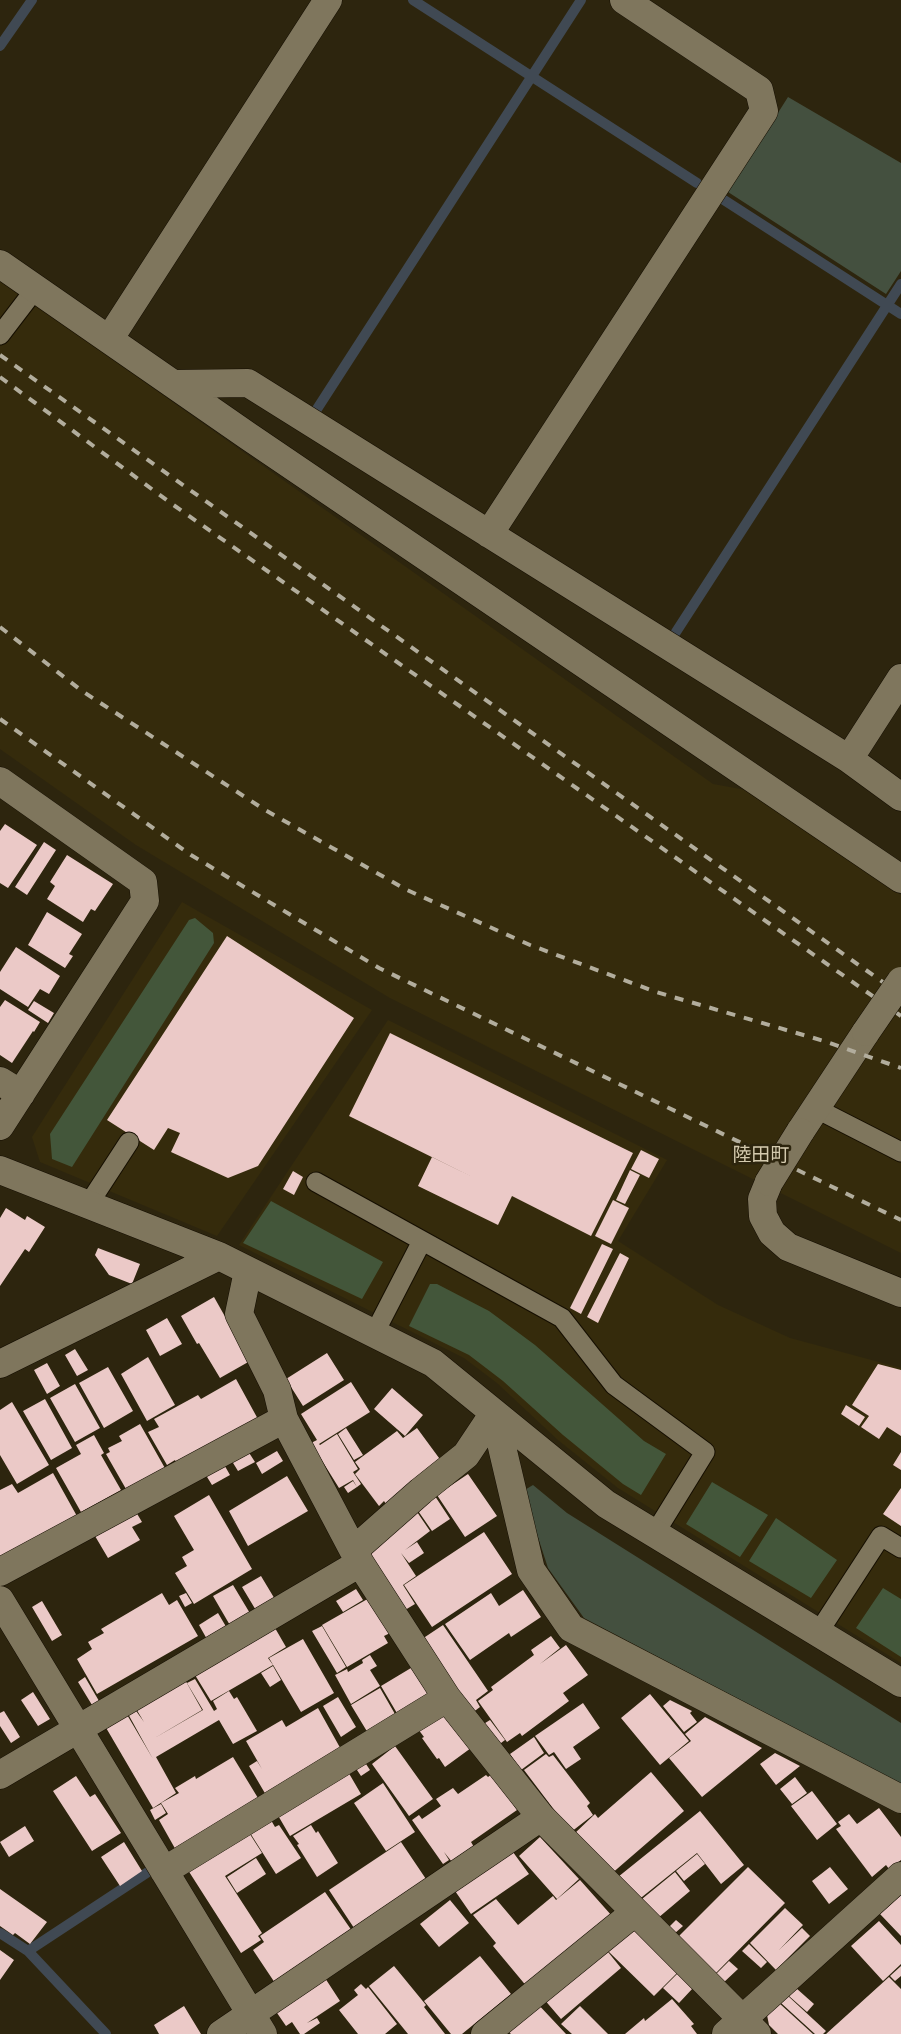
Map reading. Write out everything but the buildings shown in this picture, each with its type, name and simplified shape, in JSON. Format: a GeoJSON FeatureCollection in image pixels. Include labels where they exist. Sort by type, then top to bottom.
{"type":"FeatureCollection","features":[{"type":"Feature","properties":{"kind":"street"},"geometry":{"type":"LineString","coordinates":[[110,338],[328,0]]}},
{"type":"Feature","properties":{"kind":"street"},"geometry":{"type":"LineString","coordinates":[[489,534],[764,111],[759,90],[624,0]]}},
{"type":"Feature","properties":{"kind":"street"},"geometry":{"type":"LineString","coordinates":[[0,264],[110,338],[256,442],[901,879]]}},
{"type":"Feature","properties":{"kind":"street"},"geometry":{"type":"LineString","coordinates":[[173,384],[248,383],[849,759],[901,797]]}},
{"type":"Feature","properties":{"kind":"street"},"geometry":{"type":"LineString","coordinates":[[849,759],[901,678]]}},
{"type":"Feature","properties":{"kind":"street"},"geometry":{"type":"LineString","coordinates":[[0,781],[143,882],[145,901],[10,1087],[0,1126]]}},
{"type":"Feature","properties":{"kind":"street"},"geometry":{"type":"LineString","coordinates":[[901,981],[815,1108],[769,1182],[762,1199],[763,1216],[772,1233],[788,1246],[901,1293]]}},
{"type":"Feature","properties":{"kind":"street"},"geometry":{"type":"LineString","coordinates":[[0,1170],[219,1256],[433,1364],[606,1504],[901,1683]]}},
{"type":"Feature","properties":{"kind":"street"},"geometry":{"type":"LineString","coordinates":[[0,1364],[219,1256]]}},
{"type":"Feature","properties":{"kind":"street"},"geometry":{"type":"LineString","coordinates":[[248,1270],[238,1314],[276,1390],[284,1419],[357,1556],[447,1698],[541,1817],[635,1912],[742,2029],[901,1876]]}},
{"type":"Feature","properties":{"kind":"street"},"geometry":{"type":"LineString","coordinates":[[0,1775],[357,1556],[421,1491],[466,1455],[494,1413]]}},
{"type":"Feature","properties":{"kind":"street"},"geometry":{"type":"LineString","coordinates":[[494,1413],[531,1570],[571,1628],[901,1799]]}},
{"type":"Feature","properties":{"kind":"street"},"geometry":{"type":"LineString","coordinates":[[0,1572],[284,1419]]}},
{"type":"Feature","properties":{"kind":"street"},"geometry":{"type":"LineString","coordinates":[[0,1600],[257,2024]]}},
{"type":"Feature","properties":{"kind":"street"},"geometry":{"type":"LineString","coordinates":[[164,1871],[447,1698]]}},
{"type":"Feature","properties":{"kind":"street"},"geometry":{"type":"LineString","coordinates":[[221,2034],[257,2024],[541,1817]]}},
{"type":"Feature","properties":{"kind":"street"},"geometry":{"type":"LineString","coordinates":[[485,2034],[635,1912]]}},
{"type":"Feature","properties":{"kind":"lane"},"geometry":{"type":"LineString","coordinates":[[0,335],[36,288]]}},
{"type":"Feature","properties":{"kind":"lane"},"geometry":{"type":"LineString","coordinates":[[815,1108],[901,1152]]}},
{"type":"Feature","properties":{"kind":"lane"},"geometry":{"type":"LineString","coordinates":[[88,1205],[129,1142]]}},
{"type":"Feature","properties":{"kind":"lane"},"geometry":{"type":"LineString","coordinates":[[316,1182],[562,1318],[614,1385],[705,1452],[655,1534]]}},
{"type":"Feature","properties":{"kind":"lane"},"geometry":{"type":"LineString","coordinates":[[374,1334],[422,1241]]}},
{"type":"Feature","properties":{"kind":"lane"},"geometry":{"type":"LineString","coordinates":[[818,1633],[881,1536],[901,1548]]}},
{"type":"Feature","properties":{"kind":"shaded area"},"geometry":{"type":"Polygon","coordinates":[[[0,280],[713,784],[746,790],[901,895],[901,1253],[390,998],[136,845],[0,749],[0,280]]]}},
{"type":"Feature","properties":{"kind":"shaded area"},"geometry":{"type":"Polygon","coordinates":[[[182,902],[372,1010],[217,1236],[40,1162],[32,1137],[182,902]]]}},
{"type":"Feature","properties":{"kind":"shaded area"},"geometry":{"type":"Polygon","coordinates":[[[388,1020],[667,1160],[618,1241],[718,1305],[790,1338],[901,1368],[901,1663],[618,1488],[558,1440],[497,1383],[464,1358],[239,1245],[388,1020]]]}},
{"type":"Feature","properties":{"kind":"green space"},"geometry":{"type":"Polygon","coordinates":[[[788,97],[901,163],[901,271],[886,294],[728,192],[788,97]]]}},
{"type":"Feature","properties":{"kind":"green space"},"geometry":{"type":"Polygon","coordinates":[[[195,918],[213,933],[214,943],[72,1167],[52,1159],[50,1134],[189,920],[195,918]]]}},
{"type":"Feature","properties":{"kind":"green space"},"geometry":{"type":"Polygon","coordinates":[[[271,1201],[383,1262],[362,1299],[243,1243],[271,1201]]]}},
{"type":"Feature","properties":{"kind":"green space"},"geometry":{"type":"Polygon","coordinates":[[[430,1284],[437,1284],[489,1311],[535,1345],[644,1441],[666,1454],[641,1495],[623,1484],[563,1435],[503,1381],[469,1355],[409,1326],[430,1284]]]}},
{"type":"Feature","properties":{"kind":"green space"},"geometry":{"type":"Polygon","coordinates":[[[712,1482],[768,1515],[740,1557],[686,1524],[712,1482]]]}},
{"type":"Feature","properties":{"kind":"green space"},"geometry":{"type":"Polygon","coordinates":[[[533,1485],[567,1513],[901,1723],[901,1784],[584,1618],[548,1568],[523,1491],[533,1485]]]}},
{"type":"Feature","properties":{"kind":"green space"},"geometry":{"type":"Polygon","coordinates":[[[776,1518],[837,1560],[811,1598],[749,1561],[776,1518]]]}},
{"type":"Feature","properties":{"kind":"green space"},"geometry":{"type":"Polygon","coordinates":[[[883,1588],[901,1599],[901,1657],[856,1628],[883,1588]]]}},
{"type":"Feature","properties":{"kind":"waterway"},"geometry":{"type":"LineString","coordinates":[[0,46],[32,0]]}},
{"type":"Feature","properties":{"kind":"waterway"},"geometry":{"type":"LineString","coordinates":[[413,0],[697,183]]}},
{"type":"Feature","properties":{"kind":"waterway"},"geometry":{"type":"LineString","coordinates":[[317,409],[581,0]]}},
{"type":"Feature","properties":{"kind":"waterway"},"geometry":{"type":"LineString","coordinates":[[724,200],[901,314]]}},
{"type":"Feature","properties":{"kind":"waterway"},"geometry":{"type":"LineString","coordinates":[[676,632],[901,284]]}},
{"type":"Feature","properties":{"kind":"waterway"},"geometry":{"type":"LineString","coordinates":[[28,1951],[148,1872]]}},
{"type":"Feature","properties":{"kind":"waterway"},"geometry":{"type":"LineString","coordinates":[[0,1933],[28,1951],[106,2034]]}},
{"type":"Feature","properties":{"kind":"railway"},"geometry":{"type":"LineString","coordinates":[[0,355],[901,995]]}},
{"type":"Feature","properties":{"kind":"railway"},"geometry":{"type":"LineString","coordinates":[[0,377],[172,504],[901,1016]]}},
{"type":"Feature","properties":{"kind":"railway"},"geometry":{"type":"LineString","coordinates":[[0,627],[82,691],[265,810],[407,890],[530,945],[656,992],[824,1041],[901,1068]]}},
{"type":"Feature","properties":{"kind":"railway"},"geometry":{"type":"LineString","coordinates":[[0,719],[191,855],[379,968],[901,1220]]}},
{"type":"Feature","properties":{"kind":"district","name":"陸田町"},"geometry":{"type":"Point","coordinates":[761,1157]}}]}
